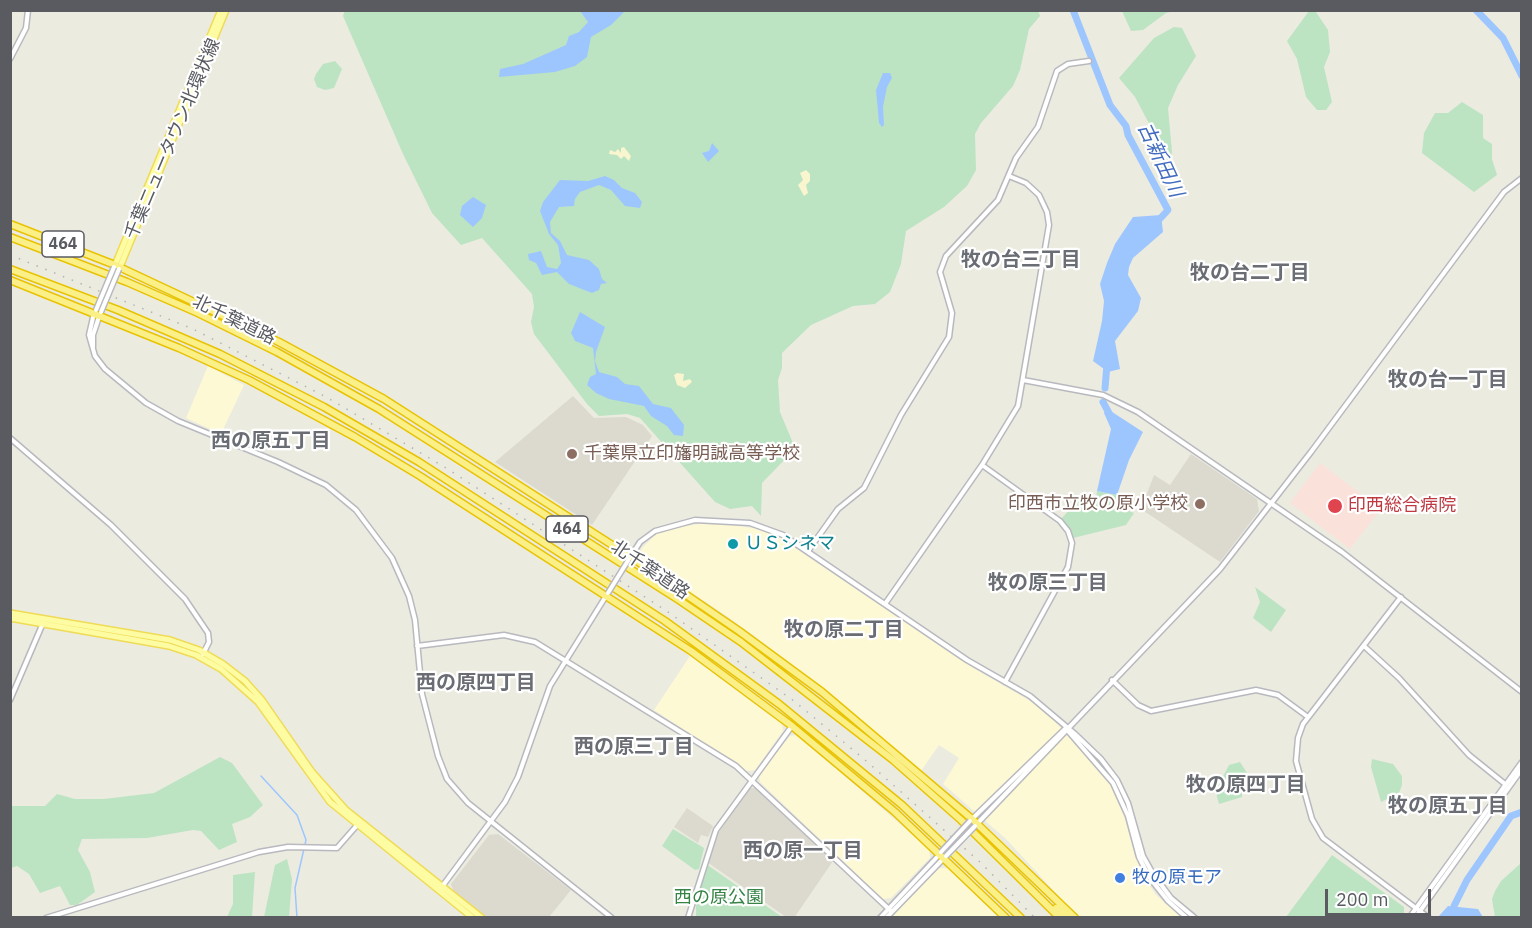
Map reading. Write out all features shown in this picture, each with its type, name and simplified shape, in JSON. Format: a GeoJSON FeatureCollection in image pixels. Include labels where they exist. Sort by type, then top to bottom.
{"type":"FeatureCollection","features":[{"type":"Feature","properties":{"kind":"highway","name":"北千葉道路"},"geometry":{"type":"LineString","coordinates":[[10,224],[117,267],[248,326],[384,399],[630,558],[739,631],[822,692],[974,822],[1075,918]]}},
{"type":"Feature","properties":{"kind":"highway","name":"北千葉道路"},"geometry":{"type":"LineString","coordinates":[[10,237],[127,282],[208,317],[328,380],[442,448],[741,642],[893,760],[961,820],[1060,918]]}},
{"type":"Feature","properties":{"kind":"highway","name":"北千葉道路"},"geometry":{"type":"LineString","coordinates":[[10,269],[118,310],[220,354],[324,407],[418,462],[665,621],[770,696],[902,805],[1021,918]]}},
{"type":"Feature","properties":{"kind":"highway","name":"464"},"geometry":{"type":"LineString","coordinates":[[10,280],[98,312],[249,380],[355,437],[608,594],[691,651],[792,726],[943,855],[1006,918]]}},
{"type":"Feature","properties":{"kind":"highway"},"geometry":{"type":"LineString","coordinates":[[1027,885],[1067,918]]}},
{"type":"Feature","properties":{"kind":"main road","name":"千葉ニュータウン北環状線"},"geometry":{"type":"LineString","coordinates":[[117,267],[221,10]]}},
{"type":"Feature","properties":{"kind":"main road","name":"千葉ニュータウン北環状線"},"geometry":{"type":"LineString","coordinates":[[117,267],[226,10]]}},
{"type":"Feature","properties":{"kind":"main road"},"geometry":{"type":"LineString","coordinates":[[10,613],[44,621]]}},
{"type":"Feature","properties":{"kind":"main road"},"geometry":{"type":"LineString","coordinates":[[10,618],[170,640],[231,669],[252,688],[318,779],[359,824],[441,889],[482,918]]}},
{"type":"Feature","properties":{"kind":"main road"},"geometry":{"type":"LineString","coordinates":[[441,889],[473,918]]}},
{"type":"Feature","properties":{"kind":"street"},"geometry":{"type":"LineString","coordinates":[[10,59],[26,28],[28,10]]}},
{"type":"Feature","properties":{"kind":"street"},"geometry":{"type":"LineString","coordinates":[[808,551],[838,508],[864,488],[902,415],[950,337],[953,320],[940,279],[941,266],[951,249],[995,205],[1016,158],[1042,118],[1057,71],[1068,64],[1089,61]]}},
{"type":"Feature","properties":{"kind":"street"},"geometry":{"type":"LineString","coordinates":[[885,604],[982,465],[1013,416],[1023,380],[1049,225],[1047,213],[1039,195],[1026,183],[1009,176]]}},
{"type":"Feature","properties":{"kind":"street"},"geometry":{"type":"LineString","coordinates":[[880,918],[1060,731],[1066,728],[1205,587],[1504,192],[1521,178]]}},
{"type":"Feature","properties":{"kind":"street"},"geometry":{"type":"LineString","coordinates":[[117,267],[98,312],[93,335],[96,356],[105,369],[155,409],[288,466],[344,498],[362,517],[398,569],[412,607],[424,702],[441,766],[459,794],[612,918]]}},
{"type":"Feature","properties":{"kind":"street"},"geometry":{"type":"LineString","coordinates":[[1023,380],[1103,395],[1124,403],[1342,552],[1521,692]]}},
{"type":"Feature","properties":{"kind":"street"},"geometry":{"type":"LineString","coordinates":[[10,438],[111,525],[182,596],[208,633],[209,642],[202,655]]}},
{"type":"Feature","properties":{"kind":"street"},"geometry":{"type":"LineString","coordinates":[[982,465],[1060,521],[1068,531],[1072,543],[1068,567],[1005,682]]}},
{"type":"Feature","properties":{"kind":"street"},"geometry":{"type":"LineString","coordinates":[[441,889],[492,822],[515,784],[546,695],[640,543],[655,531],[700,519],[767,527],[808,551],[967,660],[1037,700],[1111,772],[1125,796],[1141,848],[1153,874],[1171,898],[1195,918]]}},
{"type":"Feature","properties":{"kind":"street"},"geometry":{"type":"LineString","coordinates":[[1401,597],[1308,717],[1298,738],[1296,761],[1317,829],[1333,847],[1428,917]]}},
{"type":"Feature","properties":{"kind":"street"},"geometry":{"type":"LineString","coordinates":[[10,700],[44,621]]}},
{"type":"Feature","properties":{"kind":"street"},"geometry":{"type":"LineString","coordinates":[[417,646],[512,636],[536,642],[723,757],[752,779],[890,910]]}},
{"type":"Feature","properties":{"kind":"street"},"geometry":{"type":"LineString","coordinates":[[1364,646],[1399,678],[1469,755],[1505,784]]}},
{"type":"Feature","properties":{"kind":"street"},"geometry":{"type":"LineString","coordinates":[[1112,680],[1138,705],[1151,711],[1256,690],[1278,695],[1308,717]]}},
{"type":"Feature","properties":{"kind":"street"},"geometry":{"type":"LineString","coordinates":[[688,918],[711,839],[722,819],[792,726]]}},
{"type":"Feature","properties":{"kind":"street"},"geometry":{"type":"LineString","coordinates":[[1066,728],[1104,770],[1117,791],[1139,857],[1149,877],[1168,901],[1187,918]]}},
{"type":"Feature","properties":{"kind":"street"},"geometry":{"type":"LineString","coordinates":[[1415,918],[1418,909],[1521,762]]}},
{"type":"Feature","properties":{"kind":"street"},"geometry":{"type":"LineString","coordinates":[[1409,918],[1521,769]]}},
{"type":"Feature","properties":{"kind":"street"},"geometry":{"type":"LineString","coordinates":[[46,918],[259,852],[288,847],[337,848],[359,824]]}},
{"type":"Feature","properties":{"kind":"street"},"geometry":{"type":"LineString","coordinates":[[886,918],[890,910]]}},
{"type":"Feature","properties":{"kind":"shaded area"},"geometry":{"type":"Polygon","coordinates":[[[208,366],[244,385],[221,434],[186,418],[208,366]]]}},
{"type":"Feature","properties":{"kind":"shaded area","name":"千葉県立印旛明誠高等学校"},"geometry":{"type":"Polygon","coordinates":[[[573,396],[594,418],[626,417],[643,425],[652,436],[592,525],[495,462],[573,396]]]}},
{"type":"Feature","properties":{"kind":"shaded area","name":"印西市立牧の原小学校"},"geometry":{"type":"Polygon","coordinates":[[[1191,454],[1257,499],[1259,511],[1220,562],[1141,509],[1154,475],[1170,485],[1191,454]]]}},
{"type":"Feature","properties":{"kind":"shaded area","name":"印西総合病院"},"geometry":{"type":"Polygon","coordinates":[[[1320,463],[1381,509],[1350,549],[1290,503],[1320,463]]]}},
{"type":"Feature","properties":{"kind":"shaded area"},"geometry":{"type":"Polygon","coordinates":[[[709,522],[760,529],[776,535],[970,666],[1044,709],[1110,783],[1121,804],[1135,856],[1145,879],[1156,895],[1181,917],[1078,917],[1006,839],[943,784],[959,758],[939,745],[921,771],[806,675],[731,619],[643,560],[641,549],[656,534],[709,522]]]}},
{"type":"Feature","properties":{"kind":"shaded area"},"geometry":{"type":"Polygon","coordinates":[[[690,656],[782,724],[783,731],[755,770],[747,771],[654,710],[690,656]]]}},
{"type":"Feature","properties":{"kind":"shaded area"},"geometry":{"type":"Polygon","coordinates":[[[797,735],[929,849],[930,858],[891,898],[883,899],[760,782],[759,774],[790,736],[797,735]]]}},
{"type":"Feature","properties":{"kind":"shaded area"},"geometry":{"type":"Polygon","coordinates":[[[749,788],[756,788],[833,861],[794,918],[786,917],[707,862],[719,832],[749,788]]]}},
{"type":"Feature","properties":{"kind":"shaded area"},"geometry":{"type":"Polygon","coordinates":[[[687,808],[713,826],[708,837],[701,835],[698,843],[674,827],[687,808]]]}},
{"type":"Feature","properties":{"kind":"shaded area"},"geometry":{"type":"Polygon","coordinates":[[[498,834],[571,890],[549,917],[487,917],[454,892],[451,884],[489,835],[498,834]]]}},
{"type":"Feature","properties":{"kind":"shaded area"},"geometry":{"type":"Polygon","coordinates":[[[939,868],[948,868],[998,917],[892,917],[939,868]]]}},
{"type":"Feature","properties":{"kind":"green space"},"geometry":{"type":"Polygon","coordinates":[[[345,10],[1038,10],[1040,16],[1029,29],[1020,70],[1013,86],[981,123],[975,134],[976,170],[967,186],[944,207],[906,231],[901,264],[890,292],[875,304],[853,306],[811,325],[782,353],[782,368],[778,380],[780,412],[793,443],[791,453],[762,483],[761,516],[752,506],[730,509],[715,502],[640,418],[627,414],[599,416],[587,404],[534,334],[531,322],[534,307],[532,294],[482,238],[461,245],[432,213],[403,154],[343,16],[345,10]]]}},
{"type":"Feature","properties":{"kind":"green space"},"geometry":{"type":"Polygon","coordinates":[[[1122,11],[1175,11],[1166,13],[1143,30],[1131,31],[1122,11]]]}},
{"type":"Feature","properties":{"kind":"green space"},"geometry":{"type":"Polygon","coordinates":[[[1309,11],[1316,12],[1328,30],[1330,52],[1324,67],[1332,102],[1326,110],[1317,110],[1306,97],[1297,59],[1287,41],[1309,11]]]}},
{"type":"Feature","properties":{"kind":"green space"},"geometry":{"type":"Polygon","coordinates":[[[1174,27],[1182,28],[1196,56],[1178,85],[1168,108],[1172,152],[1170,176],[1161,178],[1155,157],[1154,133],[1135,97],[1119,78],[1154,38],[1174,27]]]}},
{"type":"Feature","properties":{"kind":"green space"},"geometry":{"type":"Polygon","coordinates":[[[335,61],[342,69],[334,88],[325,90],[317,87],[314,79],[316,74],[323,64],[335,61]]]}},
{"type":"Feature","properties":{"kind":"green space"},"geometry":{"type":"Polygon","coordinates":[[[1462,102],[1483,115],[1483,138],[1492,144],[1492,159],[1497,175],[1474,192],[1422,153],[1424,133],[1435,113],[1448,113],[1462,102]]]}},
{"type":"Feature","properties":{"kind":"green space"},"geometry":{"type":"Polygon","coordinates":[[[1097,491],[1117,495],[1121,508],[1134,513],[1126,525],[1073,538],[1062,518],[1080,498],[1087,512],[1095,504],[1097,491]]]}},
{"type":"Feature","properties":{"kind":"green space"},"geometry":{"type":"Polygon","coordinates":[[[1255,587],[1286,610],[1271,632],[1253,618],[1260,602],[1255,587]]]}},
{"type":"Feature","properties":{"kind":"green space"},"geometry":{"type":"Polygon","coordinates":[[[220,757],[232,763],[263,805],[250,817],[232,824],[237,842],[219,850],[201,831],[193,830],[147,838],[82,839],[78,850],[90,872],[95,892],[77,905],[70,905],[60,886],[40,893],[29,874],[17,866],[11,868],[11,806],[45,806],[57,794],[75,799],[104,799],[154,793],[220,757]]]}},
{"type":"Feature","properties":{"kind":"green space"},"geometry":{"type":"Polygon","coordinates":[[[1372,759],[1393,764],[1402,776],[1399,793],[1381,802],[1371,767],[1372,759]]]}},
{"type":"Feature","properties":{"kind":"green space"},"geometry":{"type":"Polygon","coordinates":[[[1240,762],[1247,773],[1242,783],[1242,797],[1219,804],[1216,793],[1219,784],[1229,765],[1240,762]]]}},
{"type":"Feature","properties":{"kind":"green space"},"geometry":{"type":"Polygon","coordinates":[[[673,829],[704,848],[699,869],[695,870],[662,846],[673,829]]]}},
{"type":"Feature","properties":{"kind":"green space"},"geometry":{"type":"Polygon","coordinates":[[[1332,855],[1404,907],[1404,917],[1286,917],[1332,855]]]}},
{"type":"Feature","properties":{"kind":"green space"},"geometry":{"type":"Polygon","coordinates":[[[287,859],[292,879],[289,917],[264,917],[275,865],[287,859]]]}},
{"type":"Feature","properties":{"kind":"green space"},"geometry":{"type":"Polygon","coordinates":[[[1521,863],[1521,917],[1495,917],[1492,899],[1495,891],[1501,881],[1521,863]]]}},
{"type":"Feature","properties":{"kind":"green space","name":"西の原公園"},"geometry":{"type":"Polygon","coordinates":[[[706,864],[782,917],[696,917],[696,905],[706,864]]]}},
{"type":"Feature","properties":{"kind":"green space"},"geometry":{"type":"Polygon","coordinates":[[[255,872],[252,917],[227,917],[233,904],[233,875],[255,872]]]}},
{"type":"Feature","properties":{"kind":"sand"},"geometry":{"type":"Polygon","coordinates":[[[624,147],[631,156],[629,161],[624,156],[621,159],[617,155],[609,154],[610,150],[615,152],[618,149],[621,153],[621,148],[624,147]]]}},
{"type":"Feature","properties":{"kind":"sand"},"geometry":{"type":"Polygon","coordinates":[[[806,170],[810,174],[810,181],[806,185],[808,193],[804,196],[798,185],[803,180],[800,173],[806,170]]]}},
{"type":"Feature","properties":{"kind":"sand"},"geometry":{"type":"Polygon","coordinates":[[[684,374],[683,381],[690,379],[692,382],[685,388],[677,385],[674,375],[684,374]]]}},
{"type":"Feature","properties":{"kind":"water"},"geometry":{"type":"Polygon","coordinates":[[[580,11],[625,11],[611,25],[591,37],[587,57],[575,66],[555,72],[499,77],[500,69],[523,64],[566,45],[569,36],[579,32],[588,22],[580,11]]]}},
{"type":"Feature","properties":{"kind":"water"},"geometry":{"type":"Polygon","coordinates":[[[883,73],[890,73],[892,78],[887,87],[882,127],[879,123],[876,90],[883,73]]]}},
{"type":"Feature","properties":{"kind":"water"},"geometry":{"type":"Polygon","coordinates":[[[712,143],[719,151],[708,162],[702,153],[709,151],[712,143]]]}},
{"type":"Feature","properties":{"kind":"water"},"geometry":{"type":"Polygon","coordinates":[[[605,176],[614,180],[622,188],[635,193],[642,202],[640,208],[625,206],[611,190],[599,185],[580,192],[575,199],[574,206],[559,207],[550,222],[551,233],[560,241],[567,255],[589,260],[599,269],[602,279],[607,283],[601,284],[599,290],[592,293],[569,284],[557,272],[542,275],[536,263],[529,260],[528,254],[541,251],[547,267],[557,269],[561,263],[558,245],[549,234],[540,211],[543,202],[560,180],[588,181],[605,176]]]}},
{"type":"Feature","properties":{"kind":"water"},"geometry":{"type":"Polygon","coordinates":[[[473,197],[486,205],[482,218],[473,227],[460,215],[462,206],[473,197]]]}},
{"type":"Feature","properties":{"kind":"water"},"geometry":{"type":"Polygon","coordinates":[[[1161,215],[1163,232],[1133,258],[1129,267],[1128,275],[1141,298],[1138,311],[1115,341],[1120,369],[1108,372],[1093,361],[1104,301],[1100,284],[1107,263],[1115,244],[1133,217],[1161,215]]]}},
{"type":"Feature","properties":{"kind":"water"},"geometry":{"type":"Polygon","coordinates":[[[580,312],[605,327],[596,352],[595,361],[599,372],[617,377],[625,384],[639,386],[653,404],[671,408],[684,425],[683,436],[674,435],[667,426],[651,416],[644,406],[609,399],[596,393],[587,385],[590,377],[596,374],[593,348],[575,341],[571,333],[580,312]]]}},
{"type":"Feature","properties":{"kind":"water"},"geometry":{"type":"Polygon","coordinates":[[[1106,408],[1143,432],[1129,460],[1117,495],[1097,491],[1111,429],[1104,413],[1106,408]]]}},
{"type":"Feature","properties":{"kind":"water"},"geometry":{"type":"Polygon","coordinates":[[[1448,906],[1478,909],[1483,917],[1438,917],[1448,906]]]}},
{"type":"Feature","properties":{"kind":"waterway","name":"古新田川"},"geometry":{"type":"LineString","coordinates":[[1073,10],[1110,105],[1126,126],[1128,135],[1168,210],[1156,223]]}},
{"type":"Feature","properties":{"kind":"waterway"},"geometry":{"type":"LineString","coordinates":[[1476,10],[1503,38],[1522,76]]}},
{"type":"Feature","properties":{"kind":"waterway","name":"古新田川"},"geometry":{"type":"LineString","coordinates":[[1105,388],[1107,364]]}},
{"type":"Feature","properties":{"kind":"waterway","name":"古新田川"},"geometry":{"type":"LineString","coordinates":[[1103,402],[1110,415]]}},
{"type":"Feature","properties":{"kind":"waterway"},"geometry":{"type":"LineString","coordinates":[[261,776],[297,815],[306,840],[295,888],[297,918]]}},
{"type":"Feature","properties":{"kind":"waterway"},"geometry":{"type":"LineString","coordinates":[[1455,918],[1454,906],[1467,880],[1511,816],[1522,812]]}},
{"type":"Feature","properties":{"kind":"railway"},"geometry":{"type":"LineString","coordinates":[[10,255],[193,329],[328,398],[446,468],[665,610],[794,701],[864,759],[981,863],[1035,918]]}},
{"type":"Feature","properties":{"kind":"place","name":"千葉県立印旛明誠高等学校"},"geometry":{"type":"Point","coordinates":[572,454]}},
{"type":"Feature","properties":{"kind":"place","name":"印西市立牧の原小学校"},"geometry":{"type":"Point","coordinates":[1200,504]}},
{"type":"Feature","properties":{"kind":"place","name":"印西総合病院"},"geometry":{"type":"Point","coordinates":[1335,506]}},
{"type":"Feature","properties":{"kind":"place","name":"ＵＳシネマ"},"geometry":{"type":"Point","coordinates":[733,544]}},
{"type":"Feature","properties":{"kind":"place","name":"牧の原モア"},"geometry":{"type":"Point","coordinates":[1120,878]}},
{"type":"Feature","properties":{"kind":"district","name":"牧の台三丁目"},"geometry":{"type":"Point","coordinates":[1021,260]}},
{"type":"Feature","properties":{"kind":"district","name":"牧の台二丁目"},"geometry":{"type":"Point","coordinates":[1250,273]}},
{"type":"Feature","properties":{"kind":"district","name":"牧の台一丁目"},"geometry":{"type":"Point","coordinates":[1448,380]}},
{"type":"Feature","properties":{"kind":"district","name":"西の原五丁目"},"geometry":{"type":"Point","coordinates":[271,441]}},
{"type":"Feature","properties":{"kind":"district","name":"牧の原三丁目"},"geometry":{"type":"Point","coordinates":[1048,583]}},
{"type":"Feature","properties":{"kind":"district","name":"牧の原二丁目"},"geometry":{"type":"Point","coordinates":[844,630]}},
{"type":"Feature","properties":{"kind":"district","name":"西の原四丁目"},"geometry":{"type":"Point","coordinates":[476,683]}},
{"type":"Feature","properties":{"kind":"district","name":"西の原三丁目"},"geometry":{"type":"Point","coordinates":[634,747]}},
{"type":"Feature","properties":{"kind":"district","name":"牧の原四丁目"},"geometry":{"type":"Point","coordinates":[1246,785]}},
{"type":"Feature","properties":{"kind":"district","name":"牧の原五丁目"},"geometry":{"type":"Point","coordinates":[1448,806]}},
{"type":"Feature","properties":{"kind":"district","name":"西の原一丁目"},"geometry":{"type":"Point","coordinates":[803,851]}}]}
